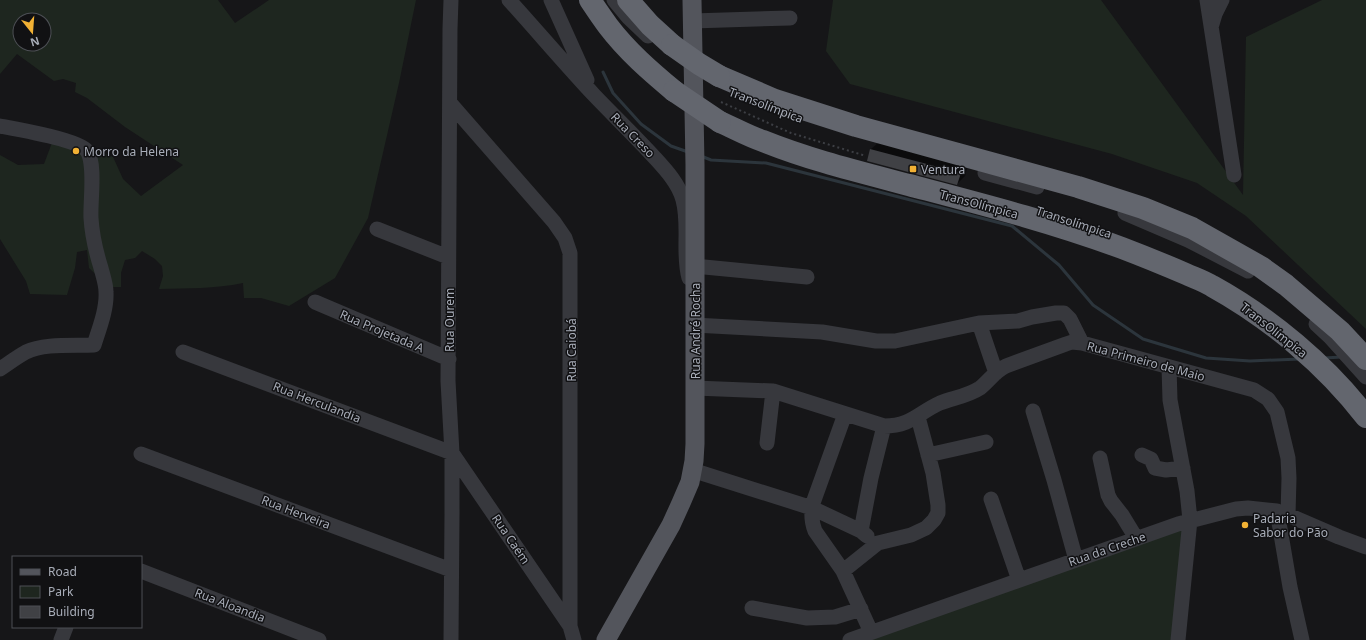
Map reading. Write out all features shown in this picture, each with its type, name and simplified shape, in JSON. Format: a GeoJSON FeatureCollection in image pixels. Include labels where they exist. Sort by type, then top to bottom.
{"type":"FeatureCollection","features":[{"type":"Feature","properties":{"kind":"highway","name":"TransOlímpica"},"geometry":{"type":"LineString","coordinates":[[590,0],[608,26],[650,71],[719,116],[763,141],[803,156],[868,175],[1018,214],[1087,235],[1155,261],[1211,285],[1252,310],[1283,334],[1327,372],[1355,403],[1366,418]]}},
{"type":"Feature","properties":{"kind":"highway","name":"TransOlímpica"},"geometry":{"type":"LineString","coordinates":[[628,0],[673,51],[699,64],[721,82],[856,126],[1078,186],[1143,208],[1192,228],[1261,267],[1286,285],[1340,331],[1366,359]]}},
{"type":"Feature","properties":{"kind":"main road","name":"Rua André Rocha"},"geometry":{"type":"LineString","coordinates":[[606,640],[671,525],[690,482],[692,470],[695,444],[695,140],[692,0]]}},
{"type":"Feature","properties":{"kind":"street","name":"Rua Ourem"},"geometry":{"type":"LineString","coordinates":[[451,0],[448,257],[448,359],[452,453],[451,640]]}},
{"type":"Feature","properties":{"kind":"street","name":"Rua Creso"},"geometry":{"type":"LineString","coordinates":[[509,0],[593,94],[643,145],[678,186],[684,200],[686,217],[686,270],[694,298]]}},
{"type":"Feature","properties":{"kind":"street"},"geometry":{"type":"LineString","coordinates":[[551,0],[593,94]]}},
{"type":"Feature","properties":{"kind":"street"},"geometry":{"type":"LineString","coordinates":[[602,0],[618,23],[673,85]]}},
{"type":"Feature","properties":{"kind":"street"},"geometry":{"type":"LineString","coordinates":[[614,0],[628,17],[652,41],[673,51]]}},
{"type":"Feature","properties":{"kind":"street"},"geometry":{"type":"LineString","coordinates":[[1211,2],[1211,27],[1234,175]]}},
{"type":"Feature","properties":{"kind":"street"},"geometry":{"type":"LineString","coordinates":[[692,21],[790,18]]}},
{"type":"Feature","properties":{"kind":"street","name":"Transolímpica"},"geometry":{"type":"LineString","coordinates":[[721,82],[779,112],[857,137],[1013,181],[1084,198],[1140,218],[1188,240],[1248,271],[1274,289],[1330,337],[1366,377]]}},
{"type":"Feature","properties":{"kind":"street","name":"Rua Caiobá"},"geometry":{"type":"LineString","coordinates":[[450,104],[554,222],[565,238],[570,253],[572,633]]}},
{"type":"Feature","properties":{"kind":"street","name":"Transolímpica"},"geometry":{"type":"LineString","coordinates":[[719,116],[769,135],[943,188],[1040,211],[1096,228],[1175,258],[1246,293],[1286,322],[1340,371],[1366,403]]}},
{"type":"Feature","properties":{"kind":"street"},"geometry":{"type":"LineString","coordinates":[[0,126],[33,132],[71,143],[82,147],[87,151],[92,170],[91,218],[93,234],[106,292],[99,329],[98,345],[45,347],[34,349],[0,369]]}},
{"type":"Feature","properties":{"kind":"street"},"geometry":{"type":"LineString","coordinates":[[377,229],[448,257]]}},
{"type":"Feature","properties":{"kind":"street"},"geometry":{"type":"LineString","coordinates":[[694,266],[807,277]]}},
{"type":"Feature","properties":{"kind":"street","name":"Rua Projetada A"},"geometry":{"type":"LineString","coordinates":[[315,302],[448,359]]}},
{"type":"Feature","properties":{"kind":"street"},"geometry":{"type":"LineString","coordinates":[[694,325],[822,332],[876,342],[895,341],[978,323],[1018,321],[1032,317],[1064,313],[1070,319],[1082,343]]}},
{"type":"Feature","properties":{"kind":"street"},"geometry":{"type":"LineString","coordinates":[[978,323],[996,373]]}},
{"type":"Feature","properties":{"kind":"street","name":"Rua Primeiro de Maio"},"geometry":{"type":"LineString","coordinates":[[695,388],[773,391],[884,426],[902,424],[918,417],[941,403],[974,391],[1006,366],[1066,344],[1076,342],[1082,343],[1254,390],[1268,399],[1277,412],[1288,458],[1289,486],[1282,513]]}},
{"type":"Feature","properties":{"kind":"street","name":"Rua Herculandia"},"geometry":{"type":"LineString","coordinates":[[183,352],[452,453]]}},
{"type":"Feature","properties":{"kind":"street"},"geometry":{"type":"LineString","coordinates":[[1169,367],[1170,400],[1190,520],[1181,639]]}},
{"type":"Feature","properties":{"kind":"street"},"geometry":{"type":"LineString","coordinates":[[767,443],[773,391]]}},
{"type":"Feature","properties":{"kind":"street"},"geometry":{"type":"LineString","coordinates":[[1033,411],[1076,560]]}},
{"type":"Feature","properties":{"kind":"street"},"geometry":{"type":"LineString","coordinates":[[845,414],[812,508],[813,525],[815,531],[843,571],[871,632]]}},
{"type":"Feature","properties":{"kind":"street"},"geometry":{"type":"LineString","coordinates":[[843,571],[878,543],[911,535],[926,528],[934,520],[938,513],[938,505],[928,455],[918,417]]}},
{"type":"Feature","properties":{"kind":"street"},"geometry":{"type":"LineString","coordinates":[[861,531],[871,478],[884,426]]}},
{"type":"Feature","properties":{"kind":"street"},"geometry":{"type":"LineString","coordinates":[[928,455],[986,442]]}},
{"type":"Feature","properties":{"kind":"street","name":"Rua Caém"},"geometry":{"type":"LineString","coordinates":[[452,453],[572,633]]}},
{"type":"Feature","properties":{"kind":"street","name":"Rua Herveira"},"geometry":{"type":"LineString","coordinates":[[141,454],[451,570]]}},
{"type":"Feature","properties":{"kind":"street"},"geometry":{"type":"LineString","coordinates":[[1142,455],[1151,459],[1155,468],[1166,470],[1182,468]]}},
{"type":"Feature","properties":{"kind":"street"},"geometry":{"type":"LineString","coordinates":[[1100,458],[1108,495],[1136,538]]}},
{"type":"Feature","properties":{"kind":"street"},"geometry":{"type":"LineString","coordinates":[[692,470],[812,508],[861,531],[878,543]]}},
{"type":"Feature","properties":{"kind":"street"},"geometry":{"type":"LineString","coordinates":[[991,498],[1019,580]]}},
{"type":"Feature","properties":{"kind":"street","name":"Rua da Creche"},"geometry":{"type":"LineString","coordinates":[[850,640],[1136,538],[1190,520],[1236,509],[1248,508],[1282,513],[1366,547]]}},
{"type":"Feature","properties":{"kind":"street"},"geometry":{"type":"LineString","coordinates":[[1282,513],[1290,587],[1302,640]]}},
{"type":"Feature","properties":{"kind":"street","name":"Rua Aloandia"},"geometry":{"type":"LineString","coordinates":[[142,571],[319,640]]}},
{"type":"Feature","properties":{"kind":"street"},"geometry":{"type":"LineString","coordinates":[[752,608],[807,618],[835,617],[861,609]]}},
{"type":"Feature","properties":{"kind":"street"},"geometry":{"type":"LineString","coordinates":[[61,640],[66,628]]}},
{"type":"Feature","properties":{"kind":"path"},"geometry":{"type":"LineString","coordinates":[[752,116],[791,133],[868,156]]}},
{"type":"Feature","properties":{"kind":"green space"},"geometry":{"type":"Polygon","coordinates":[[[0,0],[218,0],[235,23],[269,0],[416,0],[399,83],[368,218],[335,278],[289,306],[261,298],[244,298],[243,283],[212,287],[159,289],[163,276],[162,266],[155,259],[142,251],[135,258],[125,260],[121,273],[121,287],[109,287],[89,268],[87,250],[77,252],[75,268],[67,295],[30,294],[26,281],[0,239],[0,155],[18,165],[44,164],[56,132],[113,157],[123,179],[141,196],[183,165],[125,127],[87,98],[75,92],[76,83],[63,79],[54,81],[17,54],[0,74],[0,0]]]}},
{"type":"Feature","properties":{"kind":"green space"},"geometry":{"type":"Polygon","coordinates":[[[833,0],[1101,0],[1243,195],[1246,37],[1322,0],[1366,0],[1366,329],[1246,216],[1197,183],[1112,154],[850,84],[826,51],[833,0]]]}},
{"type":"Feature","properties":{"kind":"green space"},"geometry":{"type":"Polygon","coordinates":[[[1188,521],[1176,640],[852,640],[1188,521]]]}},
{"type":"Feature","properties":{"kind":"building","name":"Ventura"},"geometry":{"type":"Polygon","coordinates":[[[870,149],[961,173],[957,185],[867,161],[870,149]]]}},
{"type":"Feature","properties":{"kind":"waterway"},"geometry":{"type":"LineString","coordinates":[[603,72],[613,93],[641,124],[671,146],[688,152]]}},
{"type":"Feature","properties":{"kind":"waterway"},"geometry":{"type":"LineString","coordinates":[[701,156],[711,160],[766,163],[1012,226],[1059,265],[1093,305],[1143,339],[1206,358],[1250,361],[1300,359]]}},
{"type":"Feature","properties":{"kind":"waterway"},"geometry":{"type":"LineString","coordinates":[[1324,358],[1342,357]]}},
{"type":"Feature","properties":{"kind":"place","name":"Morro da Helena"},"geometry":{"type":"Point","coordinates":[76,151]}},
{"type":"Feature","properties":{"kind":"place","name":"Ventura"},"geometry":{"type":"Point","coordinates":[913,169]}},
{"type":"Feature","properties":{"kind":"place","name":"Padaria Sabor do Pão"},"geometry":{"type":"Point","coordinates":[1245,525]}}]}
